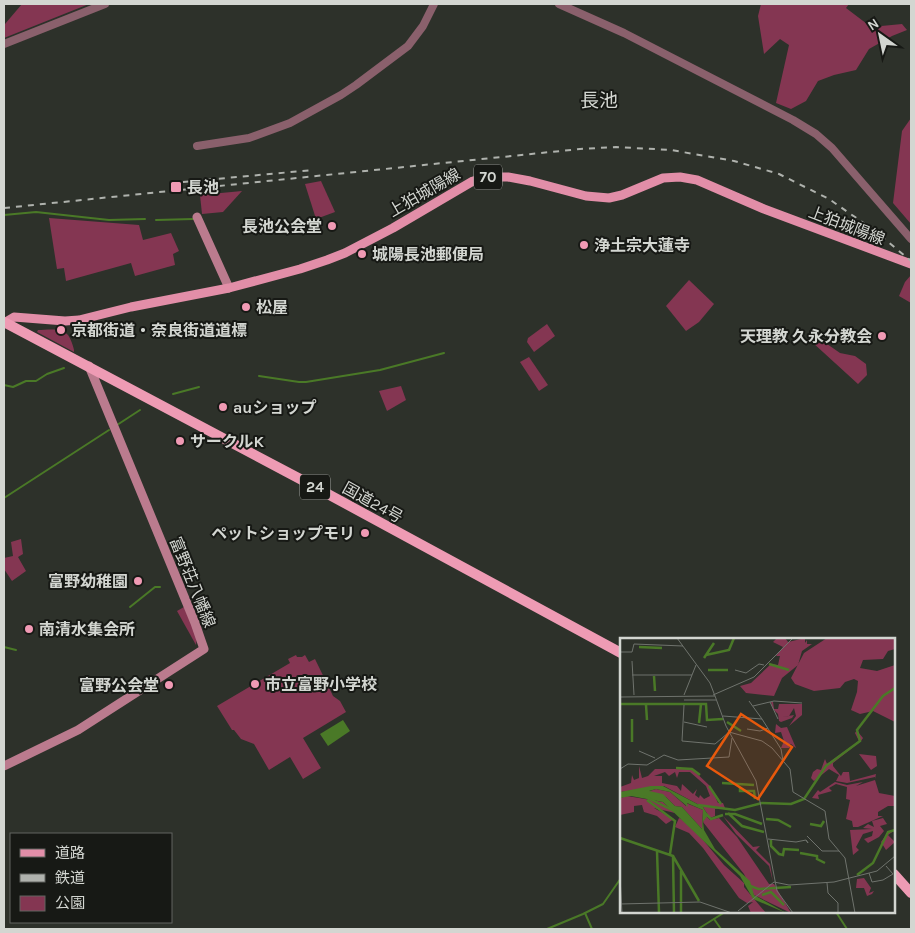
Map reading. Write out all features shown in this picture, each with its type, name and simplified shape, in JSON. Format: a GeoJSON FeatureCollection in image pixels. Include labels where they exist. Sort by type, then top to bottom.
{"type":"FeatureCollection","features":[{"type":"Feature","properties":{"kind":"highway","name":"国道24号"},"geometry":{"type":"LineString","coordinates":[[4,324],[89,366],[620,652]]}},
{"type":"Feature","properties":{"kind":"highway"},"geometry":{"type":"LineString","coordinates":[[895,875],[911,893]]}},
{"type":"Feature","properties":{"kind":"main road","name":"上狛城陽線"},"geometry":{"type":"LineString","coordinates":[[4,324],[14,318],[78,320],[131,307],[230,288],[300,269],[345,253],[473,181],[488,177],[508,177],[586,196],[608,198],[664,178],[680,177],[697,180],[764,209],[911,264]]}},
{"type":"Feature","properties":{"kind":"main road"},"geometry":{"type":"LineString","coordinates":[[197,217],[230,288]]}},
{"type":"Feature","properties":{"kind":"main road","name":"富野荘八幡線"},"geometry":{"type":"LineString","coordinates":[[4,766],[78,730],[204,649],[89,366]]}},
{"type":"Feature","properties":{"kind":"street"},"geometry":{"type":"LineString","coordinates":[[4,44],[105,4]]}},
{"type":"Feature","properties":{"kind":"street"},"geometry":{"type":"LineString","coordinates":[[197,146],[249,138],[290,123],[341,95],[408,46],[423,26],[434,4]]}},
{"type":"Feature","properties":{"kind":"street"},"geometry":{"type":"LineString","coordinates":[[559,4],[624,33],[793,120],[816,134],[851,168],[911,239]]}},
{"type":"Feature","properties":{"kind":"green space"},"geometry":{"type":"Polygon","coordinates":[[[22,4],[89,4],[4,38],[5,24],[22,4]]]}},
{"type":"Feature","properties":{"kind":"green space"},"geometry":{"type":"Polygon","coordinates":[[[761,4],[849,4],[846,8],[871,27],[902,24],[907,30],[869,49],[856,70],[818,81],[806,101],[791,109],[776,103],[789,45],[780,39],[764,54],[758,16],[761,4]]]}},
{"type":"Feature","properties":{"kind":"green space"},"geometry":{"type":"Polygon","coordinates":[[[911,118],[911,224],[893,203],[902,131],[911,118]]]}},
{"type":"Feature","properties":{"kind":"green space"},"geometry":{"type":"Polygon","coordinates":[[[321,181],[335,212],[316,219],[305,184],[321,181]]]}},
{"type":"Feature","properties":{"kind":"green space"},"geometry":{"type":"Polygon","coordinates":[[[242,191],[223,212],[202,214],[200,195],[242,191]]]}},
{"type":"Feature","properties":{"kind":"green space"},"geometry":{"type":"Polygon","coordinates":[[[49,218],[139,225],[143,240],[171,233],[179,251],[173,254],[175,265],[135,276],[131,263],[66,281],[64,268],[57,269],[49,218]]]}},
{"type":"Feature","properties":{"kind":"green space"},"geometry":{"type":"Polygon","coordinates":[[[911,275],[911,303],[899,296],[905,282],[911,275]]]}},
{"type":"Feature","properties":{"kind":"green space"},"geometry":{"type":"Polygon","coordinates":[[[689,280],[714,304],[699,322],[686,331],[666,306],[689,280]]]}},
{"type":"Feature","properties":{"kind":"green space"},"geometry":{"type":"Polygon","coordinates":[[[547,324],[555,336],[534,352],[527,342],[528,338],[547,324]]]}},
{"type":"Feature","properties":{"kind":"green space"},"geometry":{"type":"Polygon","coordinates":[[[38,330],[65,332],[70,338],[74,352],[37,332],[38,330]]]}},
{"type":"Feature","properties":{"kind":"green space"},"geometry":{"type":"Polygon","coordinates":[[[817,337],[840,353],[855,356],[866,364],[867,375],[858,384],[812,342],[817,337]]]}},
{"type":"Feature","properties":{"kind":"green space"},"geometry":{"type":"Polygon","coordinates":[[[529,357],[548,385],[539,391],[520,362],[529,357]]]}},
{"type":"Feature","properties":{"kind":"green space"},"geometry":{"type":"Polygon","coordinates":[[[401,386],[406,400],[387,411],[379,391],[401,386]]]}},
{"type":"Feature","properties":{"kind":"green space"},"geometry":{"type":"Polygon","coordinates":[[[21,539],[23,554],[18,557],[26,571],[12,581],[4,569],[4,558],[13,556],[11,542],[21,539]]]}},
{"type":"Feature","properties":{"kind":"green space"},"geometry":{"type":"Polygon","coordinates":[[[184,607],[197,637],[196,645],[177,611],[184,607]]]}},
{"type":"Feature","properties":{"kind":"green space"},"geometry":{"type":"Polygon","coordinates":[[[296,655],[297,657],[302,657],[305,655],[309,662],[315,659],[333,696],[340,701],[346,712],[303,738],[321,768],[303,779],[290,757],[269,770],[254,744],[241,739],[232,730],[217,706],[290,663],[288,659],[296,655]]]}},
{"type":"Feature","properties":{"kind":"shaded area"},"geometry":{"type":"Polygon","coordinates":[[[343,720],[350,731],[328,746],[320,734],[343,720]]]}},
{"type":"Feature","properties":{"kind":"waterway"},"geometry":{"type":"LineString","coordinates":[[4,215],[36,212],[109,220],[145,219]]}},
{"type":"Feature","properties":{"kind":"waterway"},"geometry":{"type":"LineString","coordinates":[[156,220],[193,219]]}},
{"type":"Feature","properties":{"kind":"waterway"},"geometry":{"type":"LineString","coordinates":[[259,376],[306,382],[380,370],[444,353]]}},
{"type":"Feature","properties":{"kind":"waterway"},"geometry":{"type":"LineString","coordinates":[[4,385],[13,387],[26,381],[36,381],[47,374],[64,368]]}},
{"type":"Feature","properties":{"kind":"waterway"},"geometry":{"type":"LineString","coordinates":[[173,394],[199,387]]}},
{"type":"Feature","properties":{"kind":"waterway"},"geometry":{"type":"LineString","coordinates":[[117,425],[140,410]]}},
{"type":"Feature","properties":{"kind":"waterway"},"geometry":{"type":"LineString","coordinates":[[4,498],[109,430]]}},
{"type":"Feature","properties":{"kind":"waterway"},"geometry":{"type":"LineString","coordinates":[[130,607],[155,587],[160,587]]}},
{"type":"Feature","properties":{"kind":"waterway"},"geometry":{"type":"LineString","coordinates":[[4,647],[16,650]]}},
{"type":"Feature","properties":{"kind":"waterway"},"geometry":{"type":"LineString","coordinates":[[547,929],[603,904],[620,879]]}},
{"type":"Feature","properties":{"kind":"waterway"},"geometry":{"type":"LineString","coordinates":[[585,913],[592,929]]}},
{"type":"Feature","properties":{"kind":"waterway"},"geometry":{"type":"LineString","coordinates":[[698,929],[723,913]]}},
{"type":"Feature","properties":{"kind":"waterway"},"geometry":{"type":"LineString","coordinates":[[837,913],[847,929]]}},
{"type":"Feature","properties":{"kind":"waterway"},"geometry":{"type":"LineString","coordinates":[[714,919],[721,929]]}},
{"type":"Feature","properties":{"kind":"railway"},"geometry":{"type":"LineString","coordinates":[[4,208],[580,149],[616,147],[671,150],[734,161],[779,174],[829,199],[875,231],[911,261]]}},
{"type":"Feature","properties":{"kind":"railway"},"geometry":{"type":"LineString","coordinates":[[183,182],[313,170]]}},
{"type":"Feature","properties":{"kind":"place","name":"長池"},"geometry":{"type":"Point","coordinates":[176,187]}},
{"type":"Feature","properties":{"kind":"place","name":"長池公会堂"},"geometry":{"type":"Point","coordinates":[332,226]}},
{"type":"Feature","properties":{"kind":"place","name":"浄土宗大蓮寺"},"geometry":{"type":"Point","coordinates":[584,245]}},
{"type":"Feature","properties":{"kind":"place","name":"城陽長池郵便局"},"geometry":{"type":"Point","coordinates":[362,254]}},
{"type":"Feature","properties":{"kind":"place","name":"松屋"},"geometry":{"type":"Point","coordinates":[246,307]}},
{"type":"Feature","properties":{"kind":"place","name":"京都街道・奈良街道道標"},"geometry":{"type":"Point","coordinates":[61,330]}},
{"type":"Feature","properties":{"kind":"place","name":"天理教 久永分教会"},"geometry":{"type":"Point","coordinates":[882,336]}},
{"type":"Feature","properties":{"kind":"place","name":"auショップ"},"geometry":{"type":"Point","coordinates":[223,407]}},
{"type":"Feature","properties":{"kind":"place","name":"サークルK"},"geometry":{"type":"Point","coordinates":[180,441]}},
{"type":"Feature","properties":{"kind":"place","name":"ペットショップモリ"},"geometry":{"type":"Point","coordinates":[365,533]}},
{"type":"Feature","properties":{"kind":"place","name":"富野幼稚園"},"geometry":{"type":"Point","coordinates":[138,581]}},
{"type":"Feature","properties":{"kind":"place","name":"南清水集会所"},"geometry":{"type":"Point","coordinates":[29,629]}},
{"type":"Feature","properties":{"kind":"place","name":"市立富野小学校"},"geometry":{"type":"Point","coordinates":[255,684]}},
{"type":"Feature","properties":{"kind":"place","name":"富野公会堂"},"geometry":{"type":"Point","coordinates":[169,685]}},
{"type":"Feature","properties":{"kind":"district","name":"長池"},"geometry":{"type":"Point","coordinates":[599,100]}}]}
